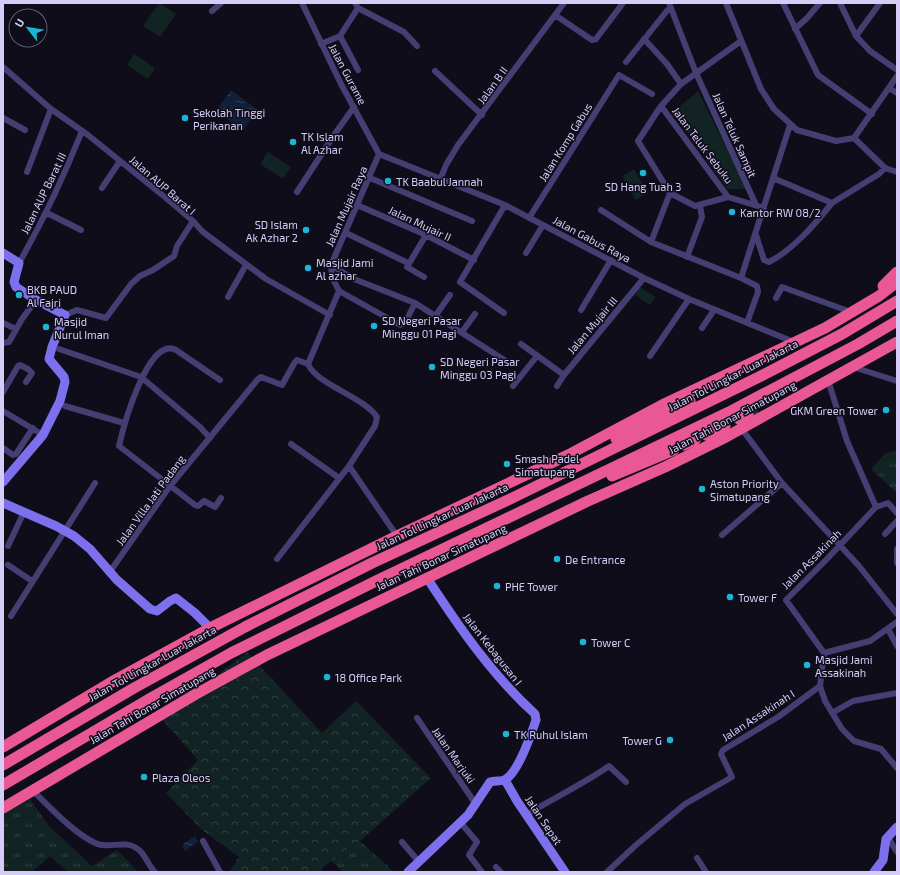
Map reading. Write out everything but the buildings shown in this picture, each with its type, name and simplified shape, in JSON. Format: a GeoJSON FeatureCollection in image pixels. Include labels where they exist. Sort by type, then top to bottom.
{"type":"FeatureCollection","features":[{"type":"Feature","properties":{"kind":"highway"},"geometry":{"type":"LineString","coordinates":[[879,296],[884,283],[897,272]]}},
{"type":"Feature","properties":{"kind":"highway"},"geometry":{"type":"LineString","coordinates":[[3,747],[115,680],[210,628],[396,536],[568,455],[655,409],[825,328],[879,296],[897,282]]}},
{"type":"Feature","properties":{"kind":"highway"},"geometry":{"type":"LineString","coordinates":[[879,296],[897,292]]}},
{"type":"Feature","properties":{"kind":"highway","name":"Jalan Tol Lingkar Luar Jakarta"},"geometry":{"type":"LineString","coordinates":[[3,765],[120,695],[245,626],[372,563],[533,487],[759,377],[842,334],[897,301]]}},
{"type":"Feature","properties":{"kind":"highway"},"geometry":{"type":"LineString","coordinates":[[3,785],[144,702],[231,654],[374,582],[736,408],[858,344],[897,321]]}},
{"type":"Feature","properties":{"kind":"highway"},"geometry":{"type":"LineString","coordinates":[[533,487],[544,476],[661,415],[808,343],[825,328]]}},
{"type":"Feature","properties":{"kind":"highway","name":"Jalan Tahi Bonar Simatupang"},"geometry":{"type":"LineString","coordinates":[[3,808],[237,670],[427,578],[665,467],[742,421],[828,380],[897,342]]}},
{"type":"Feature","properties":{"kind":"highway"},"geometry":{"type":"LineString","coordinates":[[762,408],[826,374],[849,368]]}},
{"type":"Feature","properties":{"kind":"highway"},"geometry":{"type":"LineString","coordinates":[[706,435],[725,426]]}},
{"type":"Feature","properties":{"kind":"highway"},"geometry":{"type":"LineString","coordinates":[[511,516],[517,518],[524,516],[695,440]]}},
{"type":"Feature","properties":{"kind":"street"},"geometry":{"type":"LineString","coordinates":[[212,11],[221,3]]}},
{"type":"Feature","properties":{"kind":"street","name":"Jalan Gurame"},"geometry":{"type":"LineString","coordinates":[[302,3],[324,43],[354,107],[379,154]]}},
{"type":"Feature","properties":{"kind":"street","name":"Jalan B II"},"geometry":{"type":"LineString","coordinates":[[440,178],[446,165],[564,3]]}},
{"type":"Feature","properties":{"kind":"street"},"geometry":{"type":"LineString","coordinates":[[555,15],[592,40],[596,39],[623,3]]}},
{"type":"Feature","properties":{"kind":"street"},"geometry":{"type":"LineString","coordinates":[[726,3],[767,100],[790,126],[797,130],[836,141],[854,138],[897,76]]}},
{"type":"Feature","properties":{"kind":"street"},"geometry":{"type":"LineString","coordinates":[[783,3],[818,75],[872,114]]}},
{"type":"Feature","properties":{"kind":"street"},"geometry":{"type":"LineString","coordinates":[[795,29],[820,3]]}},
{"type":"Feature","properties":{"kind":"street"},"geometry":{"type":"LineString","coordinates":[[840,3],[856,36],[870,51],[897,70]]}},
{"type":"Feature","properties":{"kind":"street"},"geometry":{"type":"LineString","coordinates":[[856,36],[880,3]]}},
{"type":"Feature","properties":{"kind":"street"},"geometry":{"type":"LineString","coordinates":[[324,43],[338,37],[356,5],[404,32],[417,46]]}},
{"type":"Feature","properties":{"kind":"street"},"geometry":{"type":"LineString","coordinates":[[626,62],[669,5]]}},
{"type":"Feature","properties":{"kind":"street","name":"Jalan Teluk Sampit"},"geometry":{"type":"LineString","coordinates":[[669,5],[696,73],[756,206]]}},
{"type":"Feature","properties":{"kind":"street"},"geometry":{"type":"LineString","coordinates":[[338,37],[358,70]]}},
{"type":"Feature","properties":{"kind":"street"},"geometry":{"type":"LineString","coordinates":[[644,39],[667,64],[681,84]]}},
{"type":"Feature","properties":{"kind":"street"},"geometry":{"type":"LineString","coordinates":[[741,41],[681,84],[661,106],[638,142],[670,194],[695,206],[700,206],[728,197],[764,208]]}},
{"type":"Feature","properties":{"kind":"street","name":"Jalan AUP Barat I"},"geometry":{"type":"LineString","coordinates":[[4,69],[51,109],[82,131],[193,221],[177,246],[174,256],[153,270],[140,276],[131,284],[106,318],[77,310],[65,315]]}},
{"type":"Feature","properties":{"kind":"street"},"geometry":{"type":"LineString","coordinates":[[435,71],[482,115]]}},
{"type":"Feature","properties":{"kind":"street","name":"Jalan Komp Gabus"},"geometry":{"type":"LineString","coordinates":[[531,214],[617,77],[620,75],[652,94]]}},
{"type":"Feature","properties":{"kind":"street"},"geometry":{"type":"LineString","coordinates":[[889,88],[897,93]]}},
{"type":"Feature","properties":{"kind":"street","name":"Jalan Teluk Sebuku"},"geometry":{"type":"LineString","coordinates":[[661,106],[728,197]]}},
{"type":"Feature","properties":{"kind":"street"},"geometry":{"type":"LineString","coordinates":[[297,192],[354,107]]}},
{"type":"Feature","properties":{"kind":"street"},"geometry":{"type":"LineString","coordinates":[[27,172],[51,109]]}},
{"type":"Feature","properties":{"kind":"street"},"geometry":{"type":"LineString","coordinates":[[3,118],[25,130]]}},
{"type":"Feature","properties":{"kind":"street"},"geometry":{"type":"LineString","coordinates":[[741,278],[790,126]]}},
{"type":"Feature","properties":{"kind":"street","name":"Jalan AUP Barat III"},"geometry":{"type":"LineString","coordinates":[[18,263],[63,178],[82,131]]}},
{"type":"Feature","properties":{"kind":"street"},"geometry":{"type":"LineString","coordinates":[[854,138],[885,168],[897,172]]}},
{"type":"Feature","properties":{"kind":"street","name":"Jalan Gabus Raya"},"geometry":{"type":"LineString","coordinates":[[379,154],[531,214],[544,225],[644,278],[714,310],[748,321],[794,342]]}},
{"type":"Feature","properties":{"kind":"street","name":"Jalan Mujair Raya"},"geometry":{"type":"LineString","coordinates":[[331,265],[370,178],[379,154]]}},
{"type":"Feature","properties":{"kind":"street"},"geometry":{"type":"LineString","coordinates":[[102,188],[120,161]]}},
{"type":"Feature","properties":{"kind":"street"},"geometry":{"type":"LineString","coordinates":[[755,233],[764,260],[769,262],[789,248],[819,219],[832,203],[879,174],[885,168]]}},
{"type":"Feature","properties":{"kind":"street"},"geometry":{"type":"LineString","coordinates":[[370,178],[472,221]]}},
{"type":"Feature","properties":{"kind":"street"},"geometry":{"type":"LineString","coordinates":[[774,178],[832,203]]}},
{"type":"Feature","properties":{"kind":"street"},"geometry":{"type":"LineString","coordinates":[[651,242],[670,194]]}},
{"type":"Feature","properties":{"kind":"street","name":"Jalan Mujair II"},"geometry":{"type":"LineString","coordinates":[[357,205],[426,235],[474,260]]}},
{"type":"Feature","properties":{"kind":"street"},"geometry":{"type":"LineString","coordinates":[[504,313],[460,282],[465,276],[505,205]]}},
{"type":"Feature","properties":{"kind":"street"},"geometry":{"type":"LineString","coordinates":[[687,257],[702,217],[700,206]]}},
{"type":"Feature","properties":{"kind":"street"},"geometry":{"type":"LineString","coordinates":[[601,210],[651,242],[754,284],[758,289],[748,321]]}},
{"type":"Feature","properties":{"kind":"street"},"geometry":{"type":"LineString","coordinates":[[44,215],[49,214],[81,230]]}},
{"type":"Feature","properties":{"kind":"street"},"geometry":{"type":"LineString","coordinates":[[193,221],[203,232],[246,265],[291,294],[330,315]]}},
{"type":"Feature","properties":{"kind":"street"},"geometry":{"type":"LineString","coordinates":[[526,253],[544,225]]}},
{"type":"Feature","properties":{"kind":"street"},"geometry":{"type":"LineString","coordinates":[[346,233],[408,263]]}},
{"type":"Feature","properties":{"kind":"street"},"geometry":{"type":"LineString","coordinates":[[424,277],[406,267],[426,235]]}},
{"type":"Feature","properties":{"kind":"street"},"geometry":{"type":"LineString","coordinates":[[3,253],[18,263],[15,285],[36,300],[65,315],[50,350],[50,362],[61,372],[65,382],[60,401],[43,435],[3,482]]}},
{"type":"Feature","properties":{"kind":"street"},"geometry":{"type":"LineString","coordinates":[[581,310],[611,260]]}},
{"type":"Feature","properties":{"kind":"street"},"geometry":{"type":"LineString","coordinates":[[228,297],[246,265]]}},
{"type":"Feature","properties":{"kind":"street"},"geometry":{"type":"LineString","coordinates":[[331,265],[332,277],[339,291],[400,325],[405,323],[415,302]]}},
{"type":"Feature","properties":{"kind":"street"},"geometry":{"type":"LineString","coordinates":[[331,265],[354,279],[415,302],[506,361]]}},
{"type":"Feature","properties":{"kind":"street","name":"Jalan Mujair III"},"geometry":{"type":"LineString","coordinates":[[557,386],[564,375],[644,278]]}},
{"type":"Feature","properties":{"kind":"street"},"geometry":{"type":"LineString","coordinates":[[776,298],[782,287],[851,312]]}},
{"type":"Feature","properties":{"kind":"street"},"geometry":{"type":"LineString","coordinates":[[277,559],[348,466],[375,426],[377,417],[368,408],[321,377],[311,369],[308,364],[339,291]]}},
{"type":"Feature","properties":{"kind":"street"},"geometry":{"type":"LineString","coordinates":[[436,315],[450,296]]}},
{"type":"Feature","properties":{"kind":"street"},"geometry":{"type":"LineString","coordinates":[[650,356],[689,299]]}},
{"type":"Feature","properties":{"kind":"street"},"geometry":{"type":"LineString","coordinates":[[3,343],[8,342],[36,300]]}},
{"type":"Feature","properties":{"kind":"street"},"geometry":{"type":"LineString","coordinates":[[702,328],[714,310]]}},
{"type":"Feature","properties":{"kind":"street"},"geometry":{"type":"LineString","coordinates":[[462,332],[475,314]]}},
{"type":"Feature","properties":{"kind":"street"},"geometry":{"type":"LineString","coordinates":[[3,323],[16,329]]}},
{"type":"Feature","properties":{"kind":"street"},"geometry":{"type":"LineString","coordinates":[[521,344],[564,375]]}},
{"type":"Feature","properties":{"kind":"street"},"geometry":{"type":"LineString","coordinates":[[59,348],[141,377],[200,427],[210,438]]}},
{"type":"Feature","properties":{"kind":"street"},"geometry":{"type":"LineString","coordinates":[[220,380],[172,348],[166,348],[158,354],[141,377],[124,423],[119,446],[196,506],[204,500],[215,507],[221,498]]}},
{"type":"Feature","properties":{"kind":"street"},"geometry":{"type":"LineString","coordinates":[[513,386],[537,356]]}},
{"type":"Feature","properties":{"kind":"street","name":"Jalan Villa Jati Padang"},"geometry":{"type":"LineString","coordinates":[[109,573],[170,486],[259,378],[282,385],[297,360],[308,364]]}},
{"type":"Feature","properties":{"kind":"street"},"geometry":{"type":"LineString","coordinates":[[3,392],[18,366],[28,369],[32,373],[26,382]]}},
{"type":"Feature","properties":{"kind":"street"},"geometry":{"type":"LineString","coordinates":[[849,368],[897,381]]}},
{"type":"Feature","properties":{"kind":"street"},"geometry":{"type":"LineString","coordinates":[[828,380],[847,441],[876,507],[888,503],[897,513]]}},
{"type":"Feature","properties":{"kind":"street"},"geometry":{"type":"LineString","coordinates":[[65,406],[124,423]]}},
{"type":"Feature","properties":{"kind":"street"},"geometry":{"type":"LineString","coordinates":[[3,411],[43,435]]}},
{"type":"Feature","properties":{"kind":"street"},"geometry":{"type":"LineString","coordinates":[[742,421],[782,483],[859,566],[897,614]]}},
{"type":"Feature","properties":{"kind":"street"},"geometry":{"type":"LineString","coordinates":[[3,448],[13,454],[16,454],[33,428]]}},
{"type":"Feature","properties":{"kind":"street"},"geometry":{"type":"LineString","coordinates":[[291,444],[339,478]]}},
{"type":"Feature","properties":{"kind":"street"},"geometry":{"type":"LineString","coordinates":[[348,466],[396,536]]}},
{"type":"Feature","properties":{"kind":"street"},"geometry":{"type":"LineString","coordinates":[[11,616],[96,483]]}},
{"type":"Feature","properties":{"kind":"street"},"geometry":{"type":"LineString","coordinates":[[722,535],[782,483]]}},
{"type":"Feature","properties":{"kind":"street"},"geometry":{"type":"LineString","coordinates":[[3,503],[65,531],[90,549],[109,573],[150,609],[157,611],[172,599],[176,598],[195,613],[210,628]]}},
{"type":"Feature","properties":{"kind":"street","name":"Jalan Assakinah"},"geometry":{"type":"LineString","coordinates":[[824,652],[786,600],[840,546],[876,507]]}},
{"type":"Feature","properties":{"kind":"street"},"geometry":{"type":"LineString","coordinates":[[8,546],[24,512]]}},
{"type":"Feature","properties":{"kind":"street"},"geometry":{"type":"LineString","coordinates":[[885,534],[897,521]]}},
{"type":"Feature","properties":{"kind":"street"},"geometry":{"type":"LineString","coordinates":[[897,549],[897,563]]}},
{"type":"Feature","properties":{"kind":"street"},"geometry":{"type":"LineString","coordinates":[[8,565],[32,581]]}},
{"type":"Feature","properties":{"kind":"street","name":"Jalan Kebagusan I"},"geometry":{"type":"LineString","coordinates":[[427,578],[468,638],[497,675],[536,716],[534,726],[518,764],[505,780]]}},
{"type":"Feature","properties":{"kind":"street"},"geometry":{"type":"LineString","coordinates":[[897,622],[870,641],[824,652],[820,686],[824,701],[850,738],[860,744],[874,746],[881,749],[897,768]]}},
{"type":"Feature","properties":{"kind":"street"},"geometry":{"type":"LineString","coordinates":[[888,629],[897,646]]}},
{"type":"Feature","properties":{"kind":"street","name":"Jalan Assakinah I"},"geometry":{"type":"LineString","coordinates":[[607,872],[636,845],[685,804],[732,777],[722,756],[723,750],[778,717],[820,686]]}},
{"type":"Feature","properties":{"kind":"street"},"geometry":{"type":"LineString","coordinates":[[832,713],[853,701],[897,693]]}},
{"type":"Feature","properties":{"kind":"street","name":"Jalan Marjuki"},"geometry":{"type":"LineString","coordinates":[[417,718],[475,803]]}},
{"type":"Feature","properties":{"kind":"street"},"geometry":{"type":"LineString","coordinates":[[526,815],[584,783],[608,766],[626,782]]}},
{"type":"Feature","properties":{"kind":"street"},"geometry":{"type":"LineString","coordinates":[[410,871],[461,823],[490,782],[505,780]]}},
{"type":"Feature","properties":{"kind":"street","name":"Jalan Sepat"},"geometry":{"type":"LineString","coordinates":[[505,780],[561,870]]}},
{"type":"Feature","properties":{"kind":"street"},"geometry":{"type":"LineString","coordinates":[[32,790],[60,816],[96,844],[122,843],[138,849],[147,859],[155,872]]}},
{"type":"Feature","properties":{"kind":"street"},"geometry":{"type":"LineString","coordinates":[[461,823],[477,842],[470,855],[482,872]]}},
{"type":"Feature","properties":{"kind":"street"},"geometry":{"type":"LineString","coordinates":[[874,872],[882,863],[887,836],[897,827]]}},
{"type":"Feature","properties":{"kind":"street"},"geometry":{"type":"LineString","coordinates":[[887,836],[897,852]]}},
{"type":"Feature","properties":{"kind":"street"},"geometry":{"type":"LineString","coordinates":[[203,841],[220,872]]}},
{"type":"Feature","properties":{"kind":"street"},"geometry":{"type":"LineString","coordinates":[[402,842],[419,862]]}},
{"type":"Feature","properties":{"kind":"street"},"geometry":{"type":"LineString","coordinates":[[697,858],[706,872]]}},
{"type":"Feature","properties":{"kind":"green space"},"geometry":{"type":"Polygon","coordinates":[[[159,3],[176,14],[160,37],[143,26],[159,3]]]}},
{"type":"Feature","properties":{"kind":"green space"},"geometry":{"type":"Polygon","coordinates":[[[134,54],[155,68],[148,79],[127,65],[134,54]]]}},
{"type":"Feature","properties":{"kind":"green space"},"geometry":{"type":"Polygon","coordinates":[[[698,91],[747,189],[727,189],[673,112],[698,91]]]}},
{"type":"Feature","properties":{"kind":"green space"},"geometry":{"type":"Polygon","coordinates":[[[268,152],[291,167],[283,179],[260,164],[268,152]]]}},
{"type":"Feature","properties":{"kind":"green space"},"geometry":{"type":"Polygon","coordinates":[[[634,169],[648,192],[636,200],[622,176],[634,169]]]}},
{"type":"Feature","properties":{"kind":"green space"},"geometry":{"type":"Polygon","coordinates":[[[640,287],[656,297],[650,305],[635,295],[640,287]]]}},
{"type":"Feature","properties":{"kind":"green space"},"geometry":{"type":"Polygon","coordinates":[[[897,450],[897,493],[871,469],[886,453],[897,450]]]}},
{"type":"Feature","properties":{"kind":"green space"},"geometry":{"type":"Polygon","coordinates":[[[247,652],[322,733],[356,701],[431,778],[360,841],[323,867],[320,872],[229,872],[239,857],[201,829],[166,793],[198,760],[162,719],[247,652]]]}},
{"type":"Feature","properties":{"kind":"green space"},"geometry":{"type":"Polygon","coordinates":[[[30,799],[49,826],[92,866],[117,850],[138,872],[68,872],[50,856],[32,872],[3,872],[3,814],[30,799]]]}},
{"type":"Feature","properties":{"kind":"green space"},"geometry":{"type":"Polygon","coordinates":[[[360,841],[394,872],[343,872],[332,861],[360,841]]]}},
{"type":"Feature","properties":{"kind":"water"},"geometry":{"type":"Polygon","coordinates":[[[231,90],[258,110],[243,130],[216,111],[231,90]]]}},
{"type":"Feature","properties":{"kind":"water"},"geometry":{"type":"Polygon","coordinates":[[[195,836],[198,842],[185,851],[182,845],[195,836]]]}},
{"type":"Feature","properties":{"kind":"tunnel"},"geometry":{"type":"LineString","coordinates":[[748,415],[762,408]]}},
{"type":"Feature","properties":{"kind":"place","name":"Sekolah Tinggi Perikanan"},"geometry":{"type":"Point","coordinates":[185,118]}},
{"type":"Feature","properties":{"kind":"place","name":"TK Islam Al Azhar"},"geometry":{"type":"Point","coordinates":[293,142]}},
{"type":"Feature","properties":{"kind":"place","name":"SD Hang Tuah 3"},"geometry":{"type":"Point","coordinates":[643,173]}},
{"type":"Feature","properties":{"kind":"place","name":"TK Baabul Jannah"},"geometry":{"type":"Point","coordinates":[388,181]}},
{"type":"Feature","properties":{"kind":"place","name":"Kantor RW 08/2"},"geometry":{"type":"Point","coordinates":[732,212]}},
{"type":"Feature","properties":{"kind":"place","name":"SD Islam Ak Azhar 2"},"geometry":{"type":"Point","coordinates":[306,230]}},
{"type":"Feature","properties":{"kind":"place","name":"Masjid Jami Al azhar"},"geometry":{"type":"Point","coordinates":[308,268]}},
{"type":"Feature","properties":{"kind":"place","name":"BKB PAUD Al Fajri"},"geometry":{"type":"Point","coordinates":[19,295]}},
{"type":"Feature","properties":{"kind":"place","name":"SD Negeri Pasar Minggu 01 Pagi"},"geometry":{"type":"Point","coordinates":[374,326]}},
{"type":"Feature","properties":{"kind":"place","name":"Masjid Nurul Iman"},"geometry":{"type":"Point","coordinates":[46,327]}},
{"type":"Feature","properties":{"kind":"place","name":"SD Negeri Pasar Minggu 03 Pagi"},"geometry":{"type":"Point","coordinates":[432,367]}},
{"type":"Feature","properties":{"kind":"place","name":"GKM Green Tower"},"geometry":{"type":"Point","coordinates":[886,410]}},
{"type":"Feature","properties":{"kind":"place","name":"Smash Padel Simatupang"},"geometry":{"type":"Point","coordinates":[507,464]}},
{"type":"Feature","properties":{"kind":"place","name":"Aston Priority Simatupang"},"geometry":{"type":"Point","coordinates":[702,489]}},
{"type":"Feature","properties":{"kind":"place","name":"De Entrance"},"geometry":{"type":"Point","coordinates":[557,559]}},
{"type":"Feature","properties":{"kind":"place","name":"PHE Tower"},"geometry":{"type":"Point","coordinates":[497,586]}},
{"type":"Feature","properties":{"kind":"place","name":"Tower F"},"geometry":{"type":"Point","coordinates":[730,597]}},
{"type":"Feature","properties":{"kind":"place","name":"Tower C"},"geometry":{"type":"Point","coordinates":[583,642]}},
{"type":"Feature","properties":{"kind":"place","name":"Masjid Jami Assakinah"},"geometry":{"type":"Point","coordinates":[807,665]}},
{"type":"Feature","properties":{"kind":"place","name":"18 Office Park"},"geometry":{"type":"Point","coordinates":[327,677]}},
{"type":"Feature","properties":{"kind":"place","name":"TK Ruhul Islam"},"geometry":{"type":"Point","coordinates":[506,734]}},
{"type":"Feature","properties":{"kind":"place","name":"Tower G"},"geometry":{"type":"Point","coordinates":[670,740]}},
{"type":"Feature","properties":{"kind":"place","name":"Plaza Oleos"},"geometry":{"type":"Point","coordinates":[144,777]}}]}
